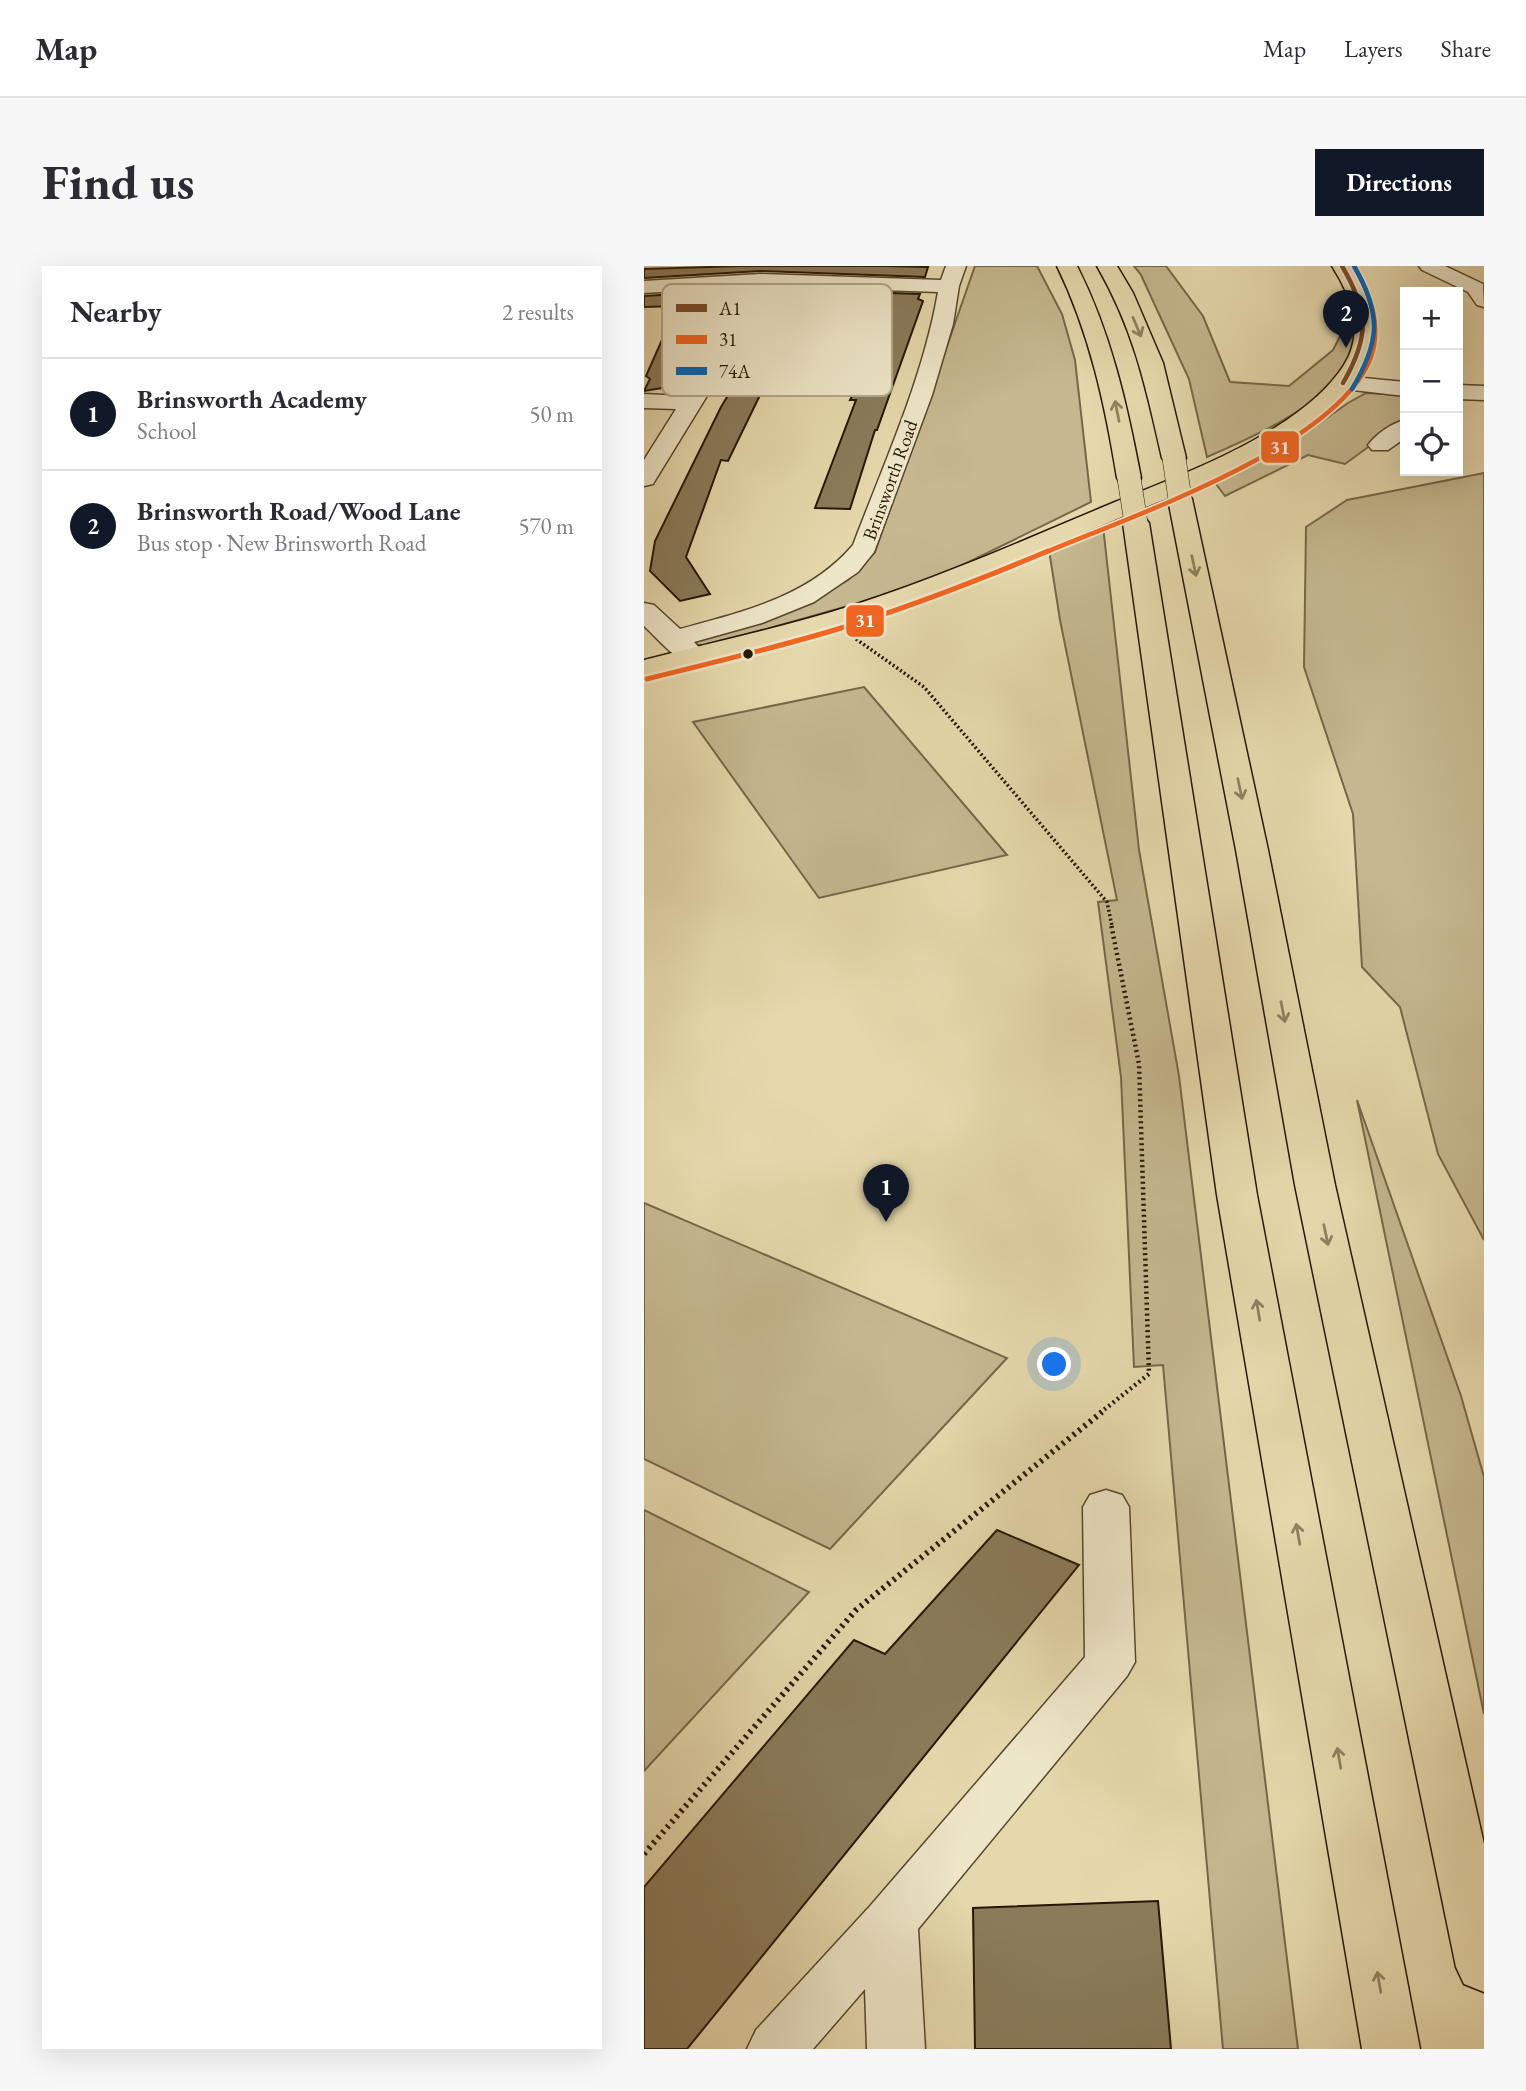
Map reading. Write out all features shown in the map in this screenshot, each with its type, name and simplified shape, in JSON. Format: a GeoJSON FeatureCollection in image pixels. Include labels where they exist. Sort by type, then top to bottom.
{"type":"FeatureCollection","features":[{"type":"Feature","properties":{"kind":"main road"},"geometry":{"type":"LineString","coordinates":[[1067,266],[1084,297],[1103,348],[1129,478],[1237,1195],[1391,2049]]}},
{"type":"Feature","properties":{"kind":"main road"},"geometry":{"type":"LineString","coordinates":[[1107,266],[1124,293],[1152,363],[1174,458],[1315,1185],[1484,1967]]}},
{"type":"Feature","properties":{"kind":"main road"},"geometry":{"type":"LineString","coordinates":[[1342,266],[1357,290],[1367,318],[1363,346],[1343,383]]}},
{"type":"Feature","properties":{"kind":"main road","name":"Brinsworth Road"},"geometry":{"type":"LineString","coordinates":[[644,669],[684,648],[829,621],[973,571],[1208,470],[1258,445],[1306,415],[1343,383]]}},
{"type":"Feature","properties":{"kind":"street"},"geometry":{"type":"LineString","coordinates":[[1429,266],[1476,288],[1484,301]]}},
{"type":"Feature","properties":{"kind":"street"},"geometry":{"type":"LineString","coordinates":[[694,284],[952,276]]}},
{"type":"Feature","properties":{"kind":"street","name":"Brinsworth Road"},"geometry":{"type":"LineString","coordinates":[[684,648],[802,597],[854,565],[865,547],[921,395],[943,324],[952,276]]}},
{"type":"Feature","properties":{"kind":"street"},"geometry":{"type":"LineString","coordinates":[[758,284],[760,280]]}},
{"type":"Feature","properties":{"kind":"street"},"geometry":{"type":"LineString","coordinates":[[644,287],[662,286]]}},
{"type":"Feature","properties":{"kind":"street"},"geometry":{"type":"LineString","coordinates":[[1343,383],[1400,389]]}},
{"type":"Feature","properties":{"kind":"street"},"geometry":{"type":"LineString","coordinates":[[1463,392],[1484,393]]}},
{"type":"Feature","properties":{"kind":"street"},"geometry":{"type":"LineString","coordinates":[[644,479],[694,396]]}},
{"type":"Feature","properties":{"kind":"street"},"geometry":{"type":"LineString","coordinates":[[644,401],[689,403]]}},
{"type":"Feature","properties":{"kind":"street"},"geometry":{"type":"LineString","coordinates":[[1380,445],[1400,431]]}},
{"type":"Feature","properties":{"kind":"street"},"geometry":{"type":"LineString","coordinates":[[644,611],[684,648]]}},
{"type":"Feature","properties":{"kind":"street"},"geometry":{"type":"LineString","coordinates":[[776,2049],[890,1922],[1110,1662],[1106,1507]]}},
{"type":"Feature","properties":{"kind":"street"},"geometry":{"type":"LineString","coordinates":[[890,1922],[896,2049]]}},
{"type":"Feature","properties":{"kind":"path"},"geometry":{"type":"LineString","coordinates":[[644,1854],[856,1610],[1149,1374],[1139,1064],[1107,902],[924,687],[829,621]]}},
{"type":"Feature","properties":{"kind":"shaded area"},"geometry":{"type":"Polygon","coordinates":[[[975,266],[1037,266],[1062,314],[1075,360],[1091,502],[942,575],[855,604],[707,646],[698,645],[694,641],[811,600],[848,580],[875,552],[975,266]]]}},
{"type":"Feature","properties":{"kind":"shaded area"},"geometry":{"type":"Polygon","coordinates":[[[1134,266],[1166,266],[1203,316],[1230,382],[1289,386],[1333,350],[1355,307],[1354,340],[1348,364],[1332,384],[1300,410],[1262,432],[1207,457],[1189,379],[1141,275],[1134,266]]]}},
{"type":"Feature","properties":{"kind":"shaded area"},"geometry":{"type":"Polygon","coordinates":[[[1366,393],[1400,395],[1400,424],[1345,464],[1308,455],[1225,496],[1213,480],[1283,449],[1366,393]]]}},
{"type":"Feature","properties":{"kind":"shaded area"},"geometry":{"type":"Polygon","coordinates":[[[1484,473],[1484,1240],[1438,1154],[1400,1007],[1362,967],[1353,814],[1304,667],[1306,527],[1347,500],[1484,473]]]}},
{"type":"Feature","properties":{"kind":"shaded area"},"geometry":{"type":"Polygon","coordinates":[[[1103,526],[1139,850],[1179,1076],[1298,2049],[1223,2049],[1163,1365],[1134,1367],[1121,1077],[1098,902],[1117,900],[1060,620],[1049,550],[1103,526]]]}},
{"type":"Feature","properties":{"kind":"shaded area"},"geometry":{"type":"Polygon","coordinates":[[[864,687],[1007,855],[819,898],[693,722],[864,687]]]}},
{"type":"Feature","properties":{"kind":"shaded area"},"geometry":{"type":"Polygon","coordinates":[[[1357,1100],[1461,1396],[1484,1477],[1484,1714],[1357,1100]]]}},
{"type":"Feature","properties":{"kind":"shaded area"},"geometry":{"type":"Polygon","coordinates":[[[644,1203],[1007,1358],[830,1549],[644,1459],[644,1203]]]}},
{"type":"Feature","properties":{"kind":"shaded area"},"geometry":{"type":"Polygon","coordinates":[[[644,1510],[809,1592],[644,1771],[644,1510]]]}},
{"type":"Feature","properties":{"kind":"building"},"geometry":{"type":"Polygon","coordinates":[[[741,266],[928,267],[925,277],[760,271],[644,278],[644,269],[741,266]]]}},
{"type":"Feature","properties":{"kind":"building"},"geometry":{"type":"Polygon","coordinates":[[[892,293],[920,294],[918,299],[923,301],[892,388],[892,293]]]}},
{"type":"Feature","properties":{"kind":"building"},"geometry":{"type":"Polygon","coordinates":[[[662,295],[662,306],[644,307],[644,296],[662,295]]]}},
{"type":"Feature","properties":{"kind":"building"},"geometry":{"type":"Polygon","coordinates":[[[662,340],[662,388],[644,391],[650,379],[646,376],[662,340]]]}},
{"type":"Feature","properties":{"kind":"building"},"geometry":{"type":"Polygon","coordinates":[[[728,396],[760,396],[728,461],[721,460],[686,557],[710,594],[680,601],[650,571],[655,541],[728,396]]]}},
{"type":"Feature","properties":{"kind":"building"},"geometry":{"type":"Polygon","coordinates":[[[852,396],[889,396],[875,430],[850,509],[815,508],[856,400],[850,400],[852,396]]]}},
{"type":"Feature","properties":{"kind":"building"},"geometry":{"type":"Polygon","coordinates":[[[997,1530],[1079,1565],[687,2049],[644,2049],[644,1887],[854,1640],[885,1654],[997,1530]]]}},
{"type":"Feature","properties":{"kind":"building"},"geometry":{"type":"Polygon","coordinates":[[[1158,1901],[1171,2049],[975,2049],[973,1908],[1158,1901]]]}},
{"type":"Feature","properties":{"kind":"transit line","name":"A1"},"geometry":{"type":"LineString","coordinates":[[1342,266],[1358,297],[1364,324],[1359,352],[1343,383]]}},
{"type":"Feature","properties":{"kind":"transit line","name":"31"},"geometry":{"type":"LineString","coordinates":[[647,679],[813,637],[931,598],[994,574],[1254,462],[1317,422],[1343,398],[1364,371],[1374,345],[1374,318],[1367,291],[1354,266]]}},
{"type":"Feature","properties":{"kind":"transit line","name":"74A"},"geometry":{"type":"LineString","coordinates":[[1352,389],[1369,357],[1375,328],[1370,299],[1354,266]]}},
{"type":"Feature","properties":{"kind":"place","name":"Brinsworth Road/Wood Lane"},"geometry":{"type":"Point","coordinates":[1346,348]}},
{"type":"Feature","properties":{"kind":"place","name":"Brinsworth Academy"},"geometry":{"type":"Point","coordinates":[886,1222]}}]}
